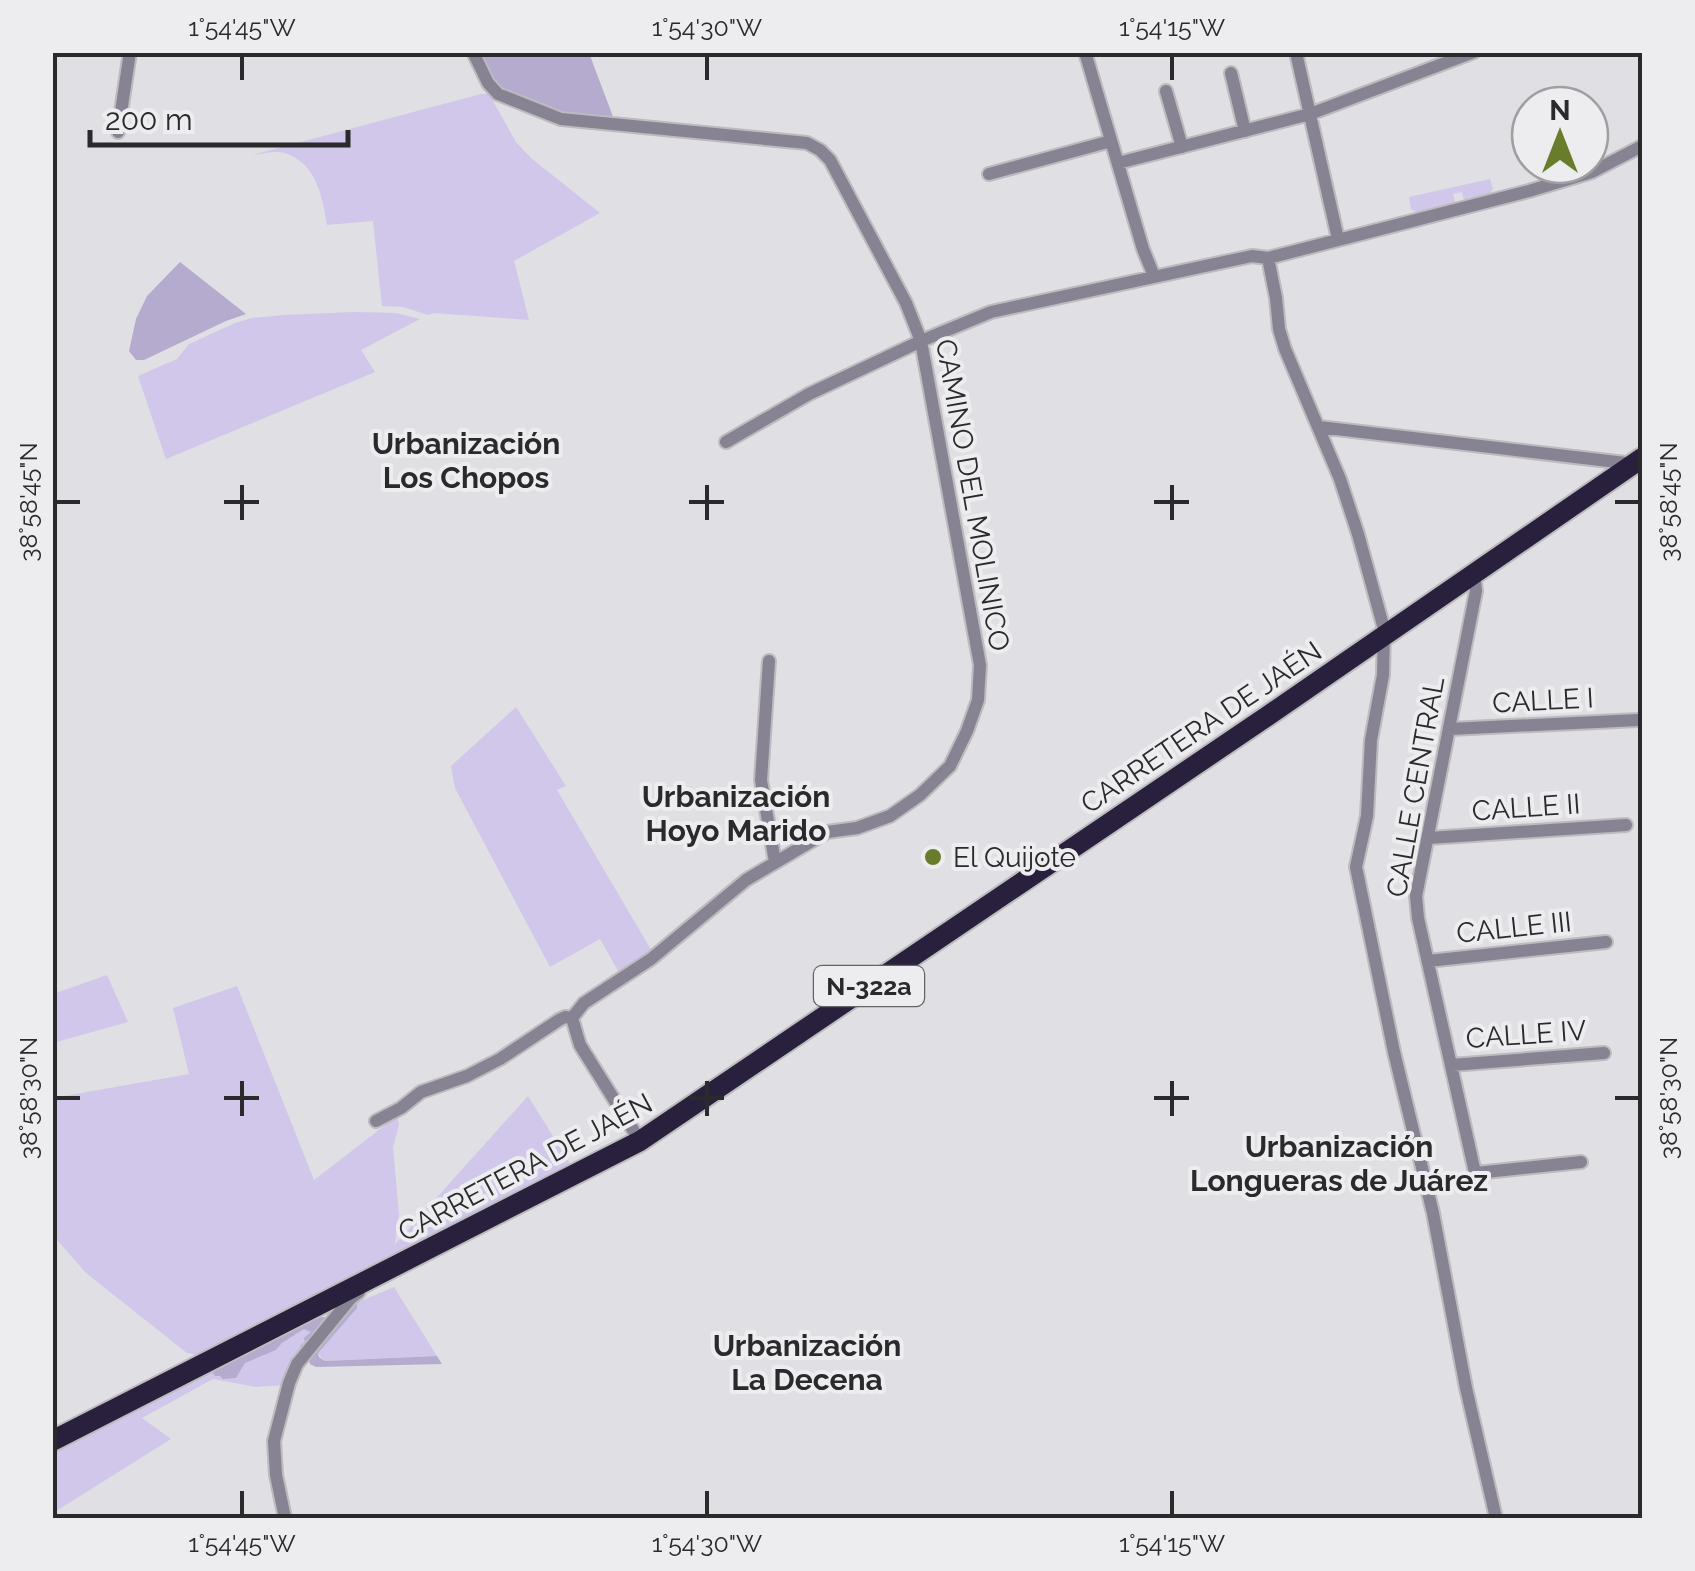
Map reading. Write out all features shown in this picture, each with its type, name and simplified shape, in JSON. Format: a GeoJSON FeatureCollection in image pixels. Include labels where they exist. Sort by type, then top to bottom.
{"type":"FeatureCollection","features":[{"type":"Feature","properties":{"kind":"highway","name":"CARRETERA DE JAÉN"},"geometry":{"type":"LineString","coordinates":[[52,1441],[640,1141],[1638,461]]}},
{"type":"Feature","properties":{"kind":"street"},"geometry":{"type":"LineString","coordinates":[[118,132],[130,52]]}},
{"type":"Feature","properties":{"kind":"street","name":"CAMINO DEL MOLINICO"},"geometry":{"type":"LineString","coordinates":[[376,1120],[401,1108],[421,1092],[500,1059],[559,1020],[572,1018],[584,1003],[651,959],[746,880],[776,862],[828,832],[857,828],[890,816],[920,795],[950,766],[978,700],[980,666],[922,341],[830,160],[808,143],[792,140],[561,119],[498,94],[472,52]]}},
{"type":"Feature","properties":{"kind":"street"},"geometry":{"type":"LineString","coordinates":[[1085,52],[1154,276]]}},
{"type":"Feature","properties":{"kind":"street"},"geometry":{"type":"LineString","coordinates":[[1118,163],[1310,114],[1474,52]]}},
{"type":"Feature","properties":{"kind":"street"},"geometry":{"type":"LineString","coordinates":[[1297,57],[1338,239]]}},
{"type":"Feature","properties":{"kind":"street"},"geometry":{"type":"LineString","coordinates":[[1230,74],[1246,131]]}},
{"type":"Feature","properties":{"kind":"street"},"geometry":{"type":"LineString","coordinates":[[1166,91],[1182,146]]}},
{"type":"Feature","properties":{"kind":"street"},"geometry":{"type":"LineString","coordinates":[[989,174],[1111,140]]}},
{"type":"Feature","properties":{"kind":"street"},"geometry":{"type":"LineString","coordinates":[[726,442],[809,394],[991,312],[1252,256],[1268,258],[1529,192],[1592,172],[1642,146]]}},
{"type":"Feature","properties":{"kind":"street"},"geometry":{"type":"LineString","coordinates":[[1268,258],[1285,349],[1340,479],[1384,636],[1383,675],[1371,740],[1367,816],[1356,867],[1496,1518]]}},
{"type":"Feature","properties":{"kind":"street"},"geometry":{"type":"LineString","coordinates":[[1318,427],[1638,461]]}},
{"type":"Feature","properties":{"kind":"street","name":"CALLE CENTRAL"},"geometry":{"type":"LineString","coordinates":[[1474,572],[1476,590],[1416,896],[1418,918],[1477,1179],[1582,1162]]}},
{"type":"Feature","properties":{"kind":"street"},"geometry":{"type":"LineString","coordinates":[[769,661],[762,780],[776,862]]}},
{"type":"Feature","properties":{"kind":"street","name":"CALLE I"},"geometry":{"type":"LineString","coordinates":[[1450,730],[1638,720]]}},
{"type":"Feature","properties":{"kind":"street","name":"CALLE II"},"geometry":{"type":"LineString","coordinates":[[1428,838],[1626,825]]}},
{"type":"Feature","properties":{"kind":"street","name":"CALLE III"},"geometry":{"type":"LineString","coordinates":[[1428,961],[1606,942]]}},
{"type":"Feature","properties":{"kind":"street"},"geometry":{"type":"LineString","coordinates":[[572,1018],[580,1045],[640,1141]]}},
{"type":"Feature","properties":{"kind":"street","name":"CALLE IV"},"geometry":{"type":"LineString","coordinates":[[1452,1065],[1604,1054]]}},
{"type":"Feature","properties":{"kind":"street"},"geometry":{"type":"LineString","coordinates":[[285,1518],[274,1440],[289,1384],[297,1364],[351,1298],[381,1275]]}},
{"type":"Feature","properties":{"kind":"shaded area"},"geometry":{"type":"Polygon","coordinates":[[[477,53],[589,53],[615,122],[550,111],[518,99],[493,81],[477,53]]]}},
{"type":"Feature","properties":{"kind":"shaded area"},"geometry":{"type":"Polygon","coordinates":[[[489,94],[516,142],[531,158],[600,213],[514,261],[529,320],[428,315],[403,307],[382,306],[373,221],[327,225],[320,192],[304,165],[281,152],[252,155],[489,94]]]}},
{"type":"Feature","properties":{"kind":"shaded area"},"geometry":{"type":"Polygon","coordinates":[[[1490,179],[1491,193],[1464,200],[1462,192],[1453,194],[1455,202],[1416,212],[1411,209],[1409,197],[1490,179]]]}},
{"type":"Feature","properties":{"kind":"shaded area"},"geometry":{"type":"Polygon","coordinates":[[[180,262],[246,314],[144,360],[136,360],[129,351],[136,319],[147,296],[180,262]]]}},
{"type":"Feature","properties":{"kind":"shaded area"},"geometry":{"type":"Polygon","coordinates":[[[396,313],[420,319],[361,350],[375,372],[166,459],[138,376],[177,359],[189,344],[235,323],[284,315],[396,313]]]}},
{"type":"Feature","properties":{"kind":"shaded area"},"geometry":{"type":"Polygon","coordinates":[[[516,707],[566,786],[557,790],[653,953],[621,976],[600,939],[550,967],[455,788],[451,766],[516,707]]]}},
{"type":"Feature","properties":{"kind":"shaded area"},"geometry":{"type":"Polygon","coordinates":[[[107,975],[128,1022],[53,1043],[53,994],[107,975]]]}},
{"type":"Feature","properties":{"kind":"shaded area"},"geometry":{"type":"Polygon","coordinates":[[[237,986],[314,1180],[397,1116],[399,1125],[393,1147],[399,1215],[395,1244],[528,1096],[571,1165],[196,1355],[187,1353],[86,1273],[53,1235],[53,1098],[189,1074],[173,1008],[237,986]]]}},
{"type":"Feature","properties":{"kind":"shaded area"},"geometry":{"type":"Polygon","coordinates":[[[394,1287],[437,1356],[325,1361],[317,1353],[357,1308],[360,1296],[363,1300],[394,1287]]]}},
{"type":"Feature","properties":{"kind":"shaded area"},"geometry":{"type":"Polygon","coordinates":[[[357,1300],[357,1308],[318,1353],[319,1357],[325,1361],[437,1356],[442,1364],[310,1364],[308,1357],[357,1300]]]}},
{"type":"Feature","properties":{"kind":"shaded area"},"geometry":{"type":"Polygon","coordinates":[[[324,1317],[328,1321],[306,1350],[300,1346],[311,1332],[304,1329],[276,1350],[245,1363],[236,1378],[223,1379],[211,1370],[313,1318],[324,1317]]]}},
{"type":"Feature","properties":{"kind":"shaded area"},"geometry":{"type":"Polygon","coordinates":[[[304,1329],[312,1332],[286,1385],[256,1387],[213,1379],[142,1418],[171,1439],[53,1513],[53,1451],[211,1370],[239,1373],[245,1363],[276,1350],[304,1329]]]}},
{"type":"Feature","properties":{"kind":"place","name":"El Quijote"},"geometry":{"type":"Point","coordinates":[933,857]}},
{"type":"Feature","properties":{"kind":"district","name":"Urbanización Los Chopos"},"geometry":{"type":"Point","coordinates":[466,461]}},
{"type":"Feature","properties":{"kind":"district","name":"Urbanización Hoyo Marido"},"geometry":{"type":"Point","coordinates":[736,814]}},
{"type":"Feature","properties":{"kind":"district","name":"Urbanización Longueras de Juárez"},"geometry":{"type":"Point","coordinates":[1339,1164]}},
{"type":"Feature","properties":{"kind":"district","name":"Urbanización La Decena"},"geometry":{"type":"Point","coordinates":[807,1363]}}]}
